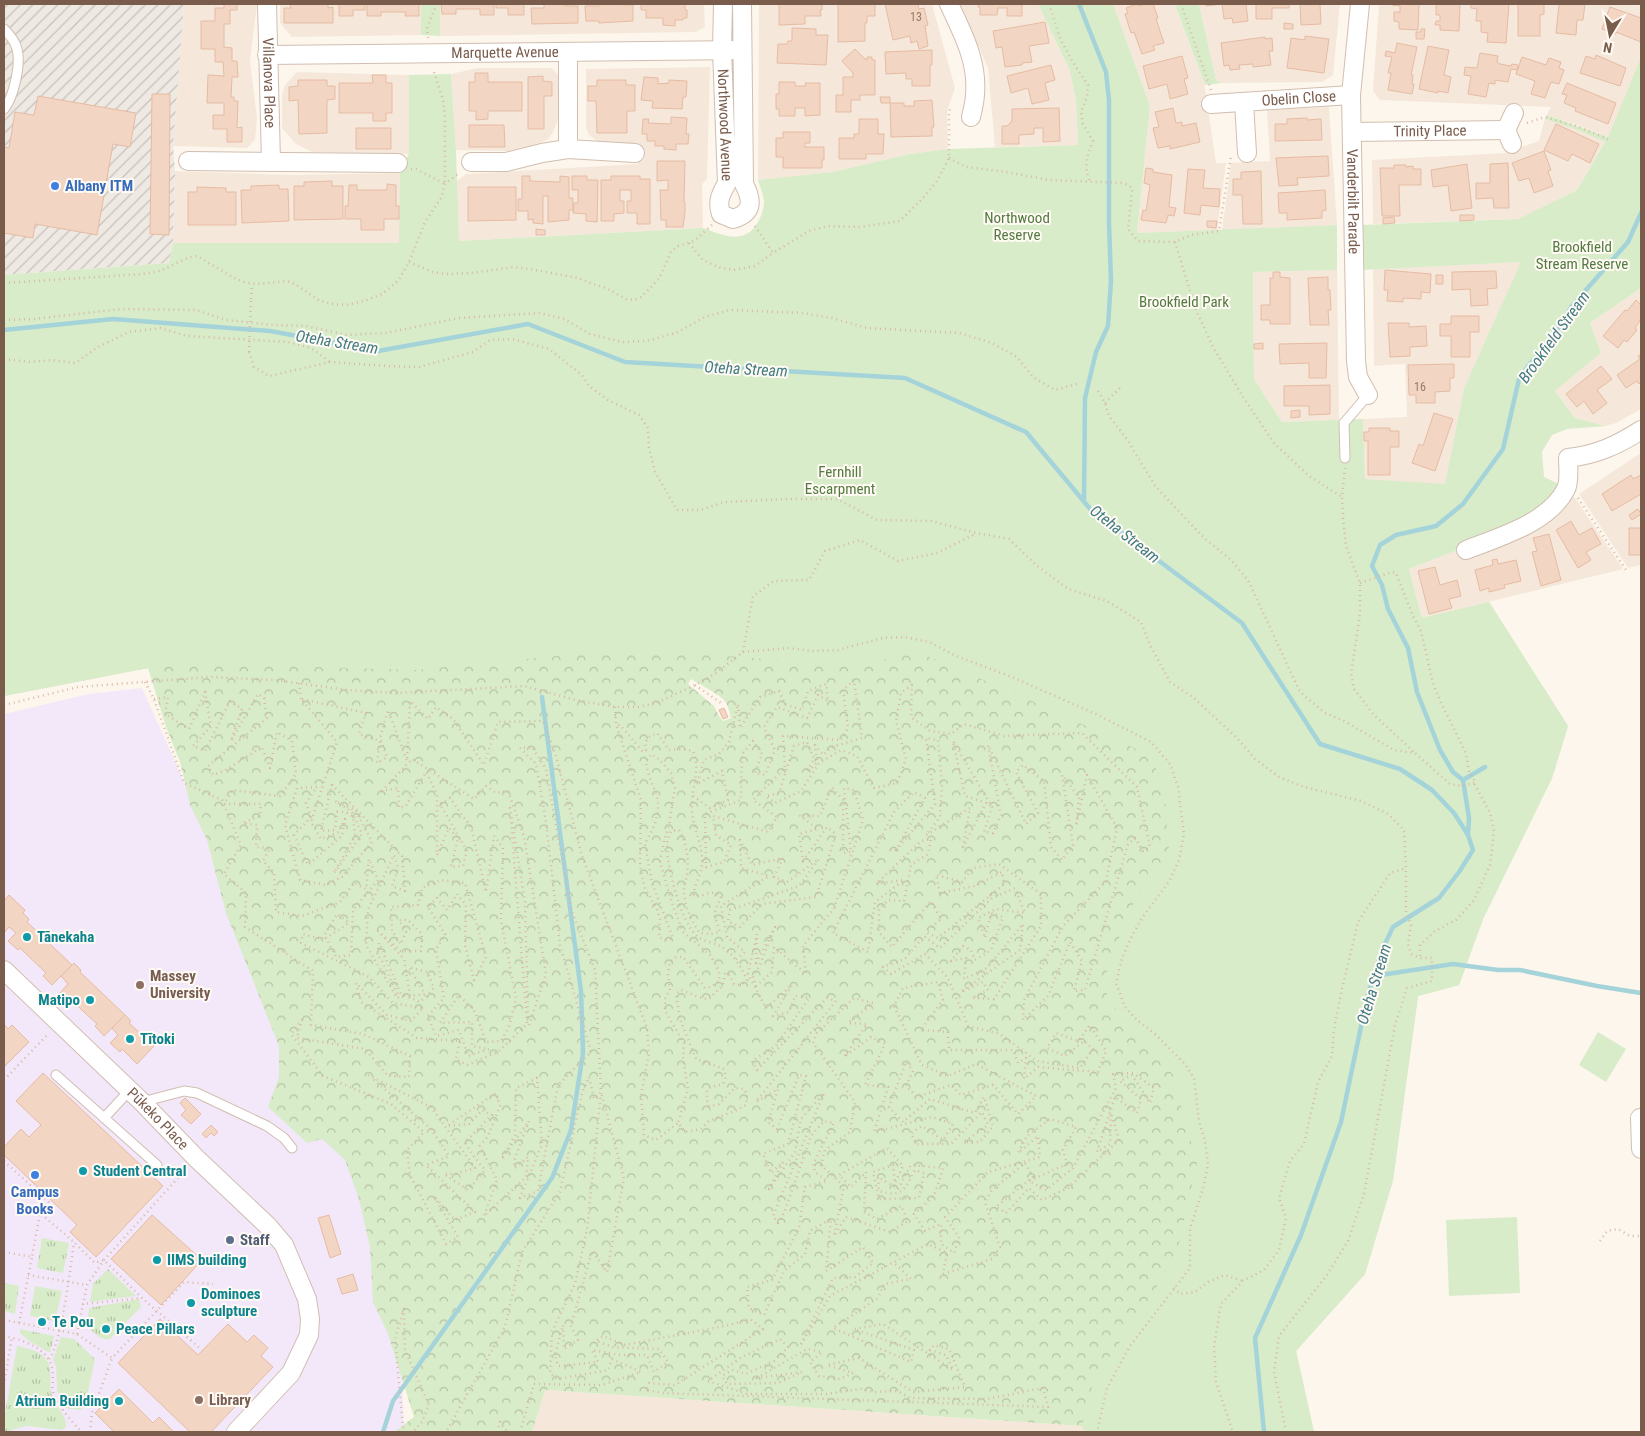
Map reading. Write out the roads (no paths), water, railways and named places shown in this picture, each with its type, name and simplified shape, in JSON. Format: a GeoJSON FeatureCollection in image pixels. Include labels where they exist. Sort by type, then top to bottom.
{"type":"FeatureCollection","features":[{"type":"Feature","properties":{"kind":"street","name":"Villanova Place"},"geometry":{"type":"LineString","coordinates":[[267,4],[271,162]]}},
{"type":"Feature","properties":{"kind":"street","name":"Northwood Avenue"},"geometry":{"type":"LineString","coordinates":[[723,4],[722,50],[726,184],[718,203],[722,214],[733,220],[742,217],[746,213],[750,197],[744,184],[742,4]]}},
{"type":"Feature","properties":{"kind":"street"},"geometry":{"type":"LineString","coordinates":[[949,4],[972,56],[976,93],[972,117]]}},
{"type":"Feature","properties":{"kind":"street","name":"Vanderbilt Parade"},"geometry":{"type":"LineString","coordinates":[[1360,4],[1351,95],[1356,369],[1358,377],[1368,394]]}},
{"type":"Feature","properties":{"kind":"street","name":"Marquette Avenue"},"geometry":{"type":"LineString","coordinates":[[268,55],[742,50]]}},
{"type":"Feature","properties":{"kind":"street"},"geometry":{"type":"LineString","coordinates":[[568,52],[568,148]]}},
{"type":"Feature","properties":{"kind":"street","name":"Obelin Close"},"geometry":{"type":"LineString","coordinates":[[1216,104],[1351,95]]}},
{"type":"Feature","properties":{"kind":"street","name":"Obelin Close"},"geometry":{"type":"LineString","coordinates":[[1244,102],[1246,152]]}},
{"type":"Feature","properties":{"kind":"street","name":"Trinity Place"},"geometry":{"type":"LineString","coordinates":[[1352,132],[1509,137],[1514,113]]}},
{"type":"Feature","properties":{"kind":"street"},"geometry":{"type":"LineString","coordinates":[[471,162],[506,162],[568,148],[635,154]]}},
{"type":"Feature","properties":{"kind":"street"},"geometry":{"type":"LineString","coordinates":[[188,161],[404,166]]}},
{"type":"Feature","properties":{"kind":"street"},"geometry":{"type":"LineString","coordinates":[[1466,550],[1532,523],[1550,509],[1567,488],[1568,458],[1587,456],[1602,451],[1615,446],[1641,430]]}},
{"type":"Feature","properties":{"kind":"street","name":"Pūkeko Place"},"geometry":{"type":"LineString","coordinates":[[4,970],[136,1096],[196,1158],[268,1226],[284,1245],[307,1299],[310,1319],[309,1336],[292,1373],[236,1432]]}},
{"type":"Feature","properties":{"kind":"street"},"geometry":{"type":"LineString","coordinates":[[1640,1118],[1641,1150]]}},
{"type":"Feature","properties":{"kind":"lane"},"geometry":{"type":"LineString","coordinates":[[4,29],[17,48],[18,67],[12,93],[4,110]]}},
{"type":"Feature","properties":{"kind":"lane"},"geometry":{"type":"LineString","coordinates":[[1346,458],[1344,424],[1368,394]]}},
{"type":"Feature","properties":{"kind":"lane"},"geometry":{"type":"LineString","coordinates":[[56,1075],[157,1165]]}},
{"type":"Feature","properties":{"kind":"lane"},"geometry":{"type":"LineString","coordinates":[[104,1118],[136,1096],[184,1091],[197,1093],[267,1126],[284,1138],[292,1148]]}},
{"type":"Feature","properties":{"kind":"waterway"},"geometry":{"type":"LineString","coordinates":[[1079,4],[1106,72],[1109,100],[1111,280],[1108,326],[1096,352],[1085,398],[1084,501]]}},
{"type":"Feature","properties":{"kind":"waterway","name":"Brookfield Stream"},"geometry":{"type":"LineString","coordinates":[[1468,835],[1469,818],[1463,780],[1453,772],[1440,750],[1417,692],[1408,648],[1388,609],[1382,585],[1372,566],[1380,545],[1396,535],[1436,526],[1463,504],[1503,449],[1519,379],[1554,336],[1572,306],[1628,242],[1641,213]]}},
{"type":"Feature","properties":{"kind":"waterway","name":"Oteha Stream"},"geometry":{"type":"LineString","coordinates":[[4,330],[113,319],[270,331],[378,351],[528,324],[625,362],[905,378],[1026,432],[1091,510],[1242,623],[1320,744],[1400,769],[1432,790],[1454,813],[1468,835],[1473,850],[1439,898],[1393,927],[1382,950],[1367,998],[1341,1122],[1301,1235],[1255,1338],[1264,1432]]}},
{"type":"Feature","properties":{"kind":"waterway"},"geometry":{"type":"LineString","coordinates":[[383,1432],[393,1401],[552,1178],[571,1130],[583,1053],[581,991],[542,697]]}},
{"type":"Feature","properties":{"kind":"waterway"},"geometry":{"type":"LineString","coordinates":[[1463,780],[1485,767]]}},
{"type":"Feature","properties":{"kind":"waterway"},"geometry":{"type":"LineString","coordinates":[[1374,976],[1453,964],[1498,970],[1520,970],[1641,993]]}},
{"type":"Feature","properties":{"kind":"place","name":"Albany ITM"},"geometry":{"type":"Point","coordinates":[55,186]}},
{"type":"Feature","properties":{"kind":"place","name":"Tānekaha"},"geometry":{"type":"Point","coordinates":[27,937]}},
{"type":"Feature","properties":{"kind":"place","name":"Massey University"},"geometry":{"type":"Point","coordinates":[140,985]}},
{"type":"Feature","properties":{"kind":"place","name":"Matipo"},"geometry":{"type":"Point","coordinates":[90,1000]}},
{"type":"Feature","properties":{"kind":"place","name":"Tītoki"},"geometry":{"type":"Point","coordinates":[130,1039]}},
{"type":"Feature","properties":{"kind":"place","name":"Student Central"},"geometry":{"type":"Point","coordinates":[83,1171]}},
{"type":"Feature","properties":{"kind":"place","name":"Campus Books"},"geometry":{"type":"Point","coordinates":[35,1175]}},
{"type":"Feature","properties":{"kind":"place","name":"Staff"},"geometry":{"type":"Point","coordinates":[230,1240]}},
{"type":"Feature","properties":{"kind":"place","name":"IIMS building"},"geometry":{"type":"Point","coordinates":[157,1260]}},
{"type":"Feature","properties":{"kind":"place","name":"Dominoes sculpture"},"geometry":{"type":"Point","coordinates":[191,1303]}},
{"type":"Feature","properties":{"kind":"place","name":"Te Pou"},"geometry":{"type":"Point","coordinates":[42,1322]}},
{"type":"Feature","properties":{"kind":"place","name":"Peace Pillars"},"geometry":{"type":"Point","coordinates":[106,1329]}},
{"type":"Feature","properties":{"kind":"place","name":"Library"},"geometry":{"type":"Point","coordinates":[199,1400]}},
{"type":"Feature","properties":{"kind":"place","name":"Atrium Building"},"geometry":{"type":"Point","coordinates":[119,1401]}},
{"type":"Feature","properties":{"kind":"park label","name":"Northwood Reserve"},"geometry":{"type":"Point","coordinates":[1017,226]}},
{"type":"Feature","properties":{"kind":"park label","name":"Brookfield Stream Reserve"},"geometry":{"type":"Point","coordinates":[1582,256]}},
{"type":"Feature","properties":{"kind":"park label","name":"Brookfield Park"},"geometry":{"type":"Point","coordinates":[1184,302]}},
{"type":"Feature","properties":{"kind":"park label","name":"Fernhill Escarpment"},"geometry":{"type":"Point","coordinates":[840,480]}}]}
